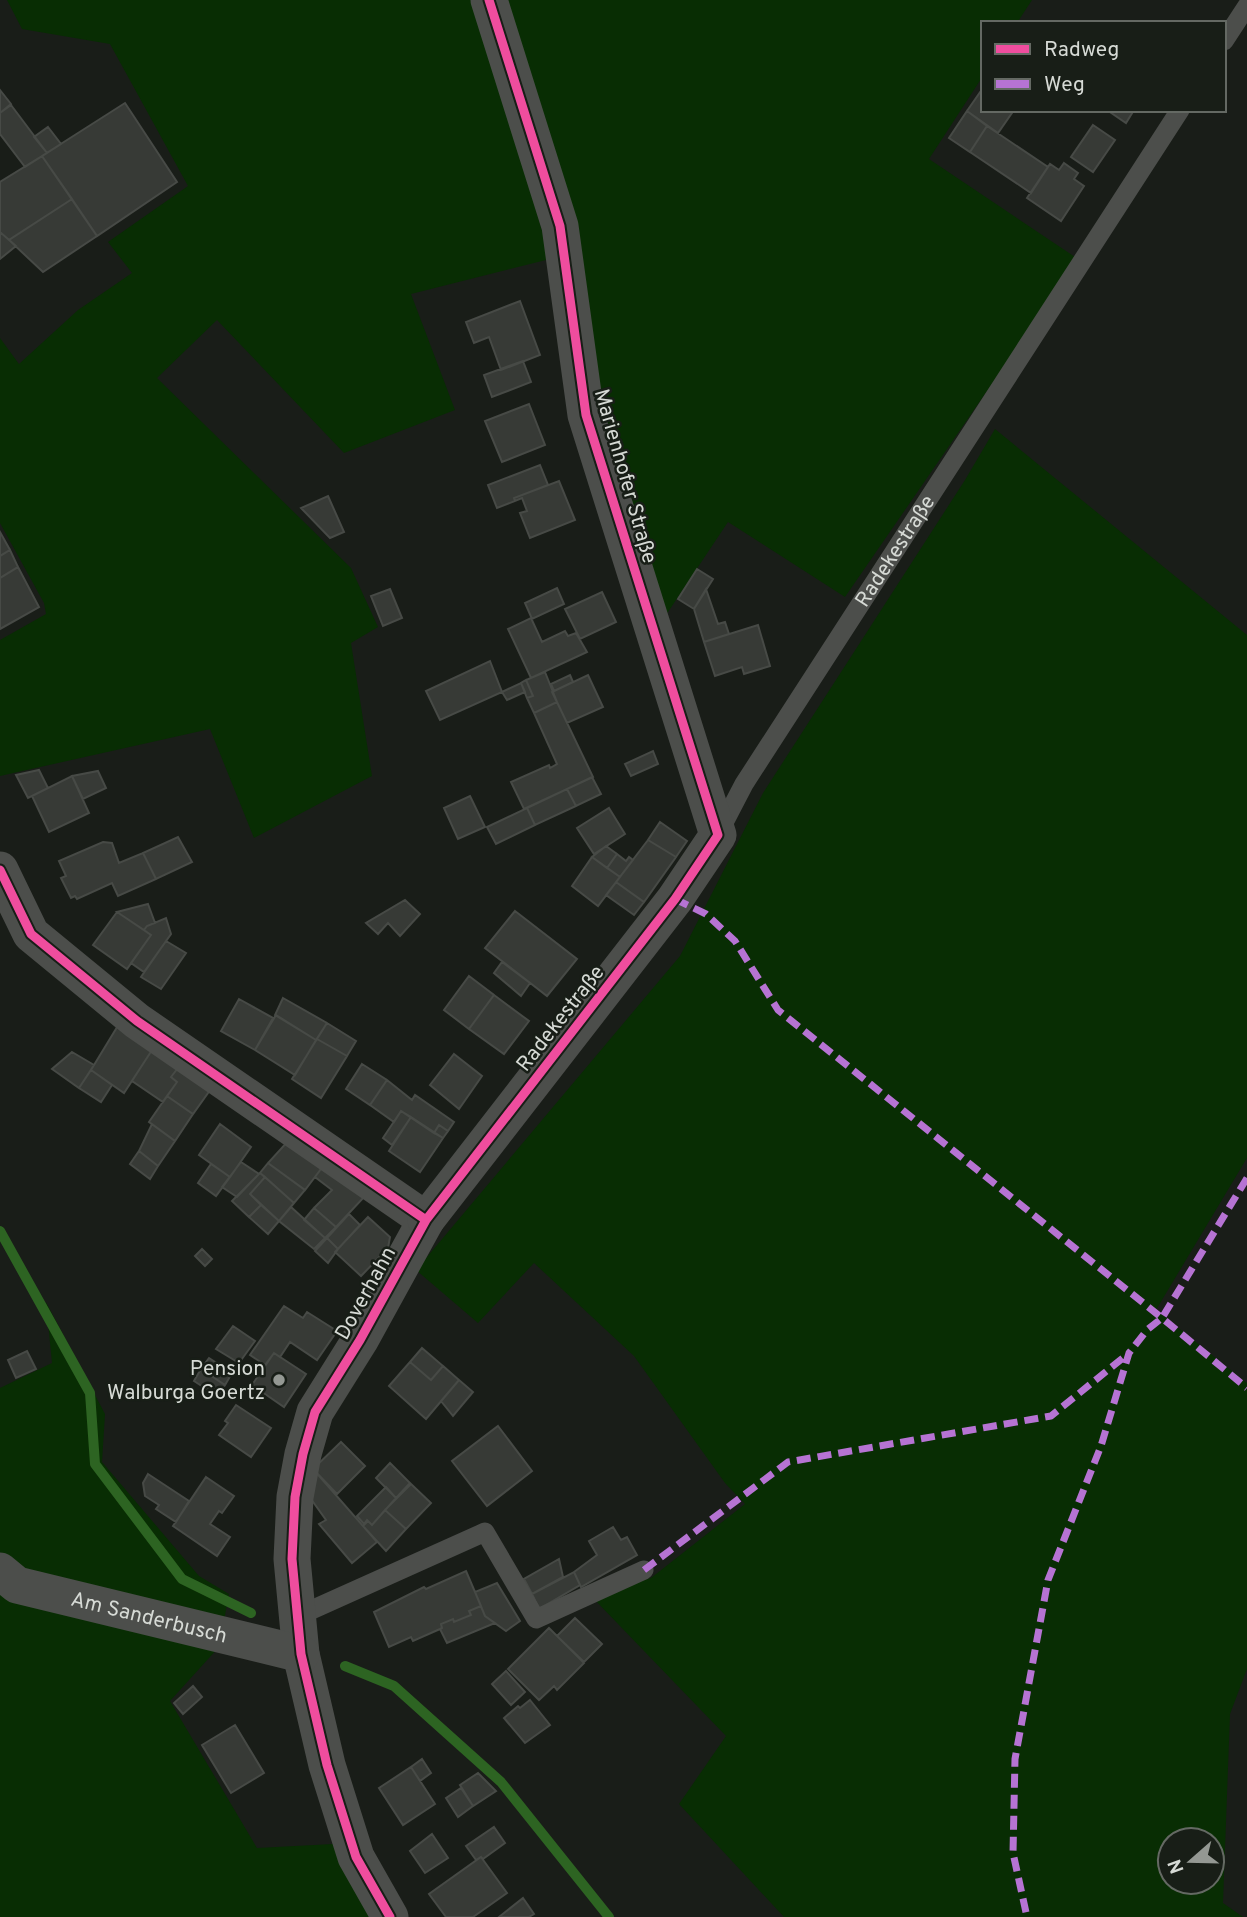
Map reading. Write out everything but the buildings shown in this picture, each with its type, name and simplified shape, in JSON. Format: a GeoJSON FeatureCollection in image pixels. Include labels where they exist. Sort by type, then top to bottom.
{"type":"FeatureCollection","features":[{"type":"Feature","properties":{"kind":"street","name":"Marienhofer Straße"},"geometry":{"type":"LineString","coordinates":[[489,0],[560,226],[586,415],[718,835]]}},
{"type":"Feature","properties":{"kind":"street","name":"Radekestraße"},"geometry":{"type":"LineString","coordinates":[[426,1220],[675,900],[718,835]]}},
{"type":"Feature","properties":{"kind":"street"},"geometry":{"type":"LineString","coordinates":[[0,870],[31,934],[137,1021],[426,1220]]}},
{"type":"Feature","properties":{"kind":"street","name":"Doverhahn"},"geometry":{"type":"LineString","coordinates":[[390,1917],[356,1857],[327,1765],[301,1654],[292,1559],[295,1497],[315,1412],[360,1340],[426,1220]]}},
{"type":"Feature","properties":{"kind":"street","name":"Am Sanderbusch"},"geometry":{"type":"LineString","coordinates":[[0,1571],[17,1585],[301,1654]]}},
{"type":"Feature","properties":{"kind":"lane"},"geometry":{"type":"LineString","coordinates":[[1226,38],[1247,6]]}},
{"type":"Feature","properties":{"kind":"lane","name":"Radekestraße"},"geometry":{"type":"LineString","coordinates":[[718,835],[744,784],[1179,112]]}},
{"type":"Feature","properties":{"kind":"lane"},"geometry":{"type":"LineString","coordinates":[[298,1616],[485,1532],[536,1619],[644,1570]]}},
{"type":"Feature","properties":{"kind":"green space"},"geometry":{"type":"Polygon","coordinates":[[[7,0],[477,0],[550,259],[411,294],[455,410],[344,453],[217,320],[157,378],[351,568],[378,627],[351,643],[372,776],[254,838],[210,729],[0,776],[0,640],[46,614],[44,603],[0,523],[0,338],[19,364],[78,310],[132,273],[108,242],[188,186],[110,44],[22,29],[7,0]]]}},
{"type":"Feature","properties":{"kind":"green space"},"geometry":{"type":"Polygon","coordinates":[[[500,0],[1032,0],[1018,21],[981,21],[981,79],[929,159],[1078,259],[845,597],[728,522],[662,621],[596,409],[500,0]]]}},
{"type":"Feature","properties":{"kind":"green space"},"geometry":{"type":"Polygon","coordinates":[[[995,429],[1247,635],[1247,1158],[1156,1310],[1247,1383],[1247,1669],[1230,1714],[1226,1826],[1156,1826],[1156,1896],[1223,1896],[1223,1903],[1243,1917],[784,1917],[679,1804],[726,1736],[592,1597],[651,1578],[745,1504],[725,1483],[634,1356],[534,1263],[478,1323],[416,1270],[680,956],[763,793],[965,480],[995,429]]]}},
{"type":"Feature","properties":{"kind":"green space"},"geometry":{"type":"Polygon","coordinates":[[[46,1302],[105,1414],[102,1462],[199,1576],[229,1594],[219,1647],[170,1701],[257,1848],[333,1844],[375,1917],[0,1917],[0,1388],[52,1363],[46,1302]]]}},
{"type":"Feature","properties":{"kind":"waterway"},"geometry":{"type":"LineString","coordinates":[[0,1231],[90,1393],[95,1464],[182,1579],[251,1613]]}},
{"type":"Feature","properties":{"kind":"waterway"},"geometry":{"type":"LineString","coordinates":[[345,1666],[394,1686],[501,1782],[609,1917]]}},
{"type":"Feature","properties":{"kind":"marked path"},"geometry":{"type":"LineString","coordinates":[[675,899],[706,914],[735,941],[778,1010],[1162,1318],[1147,1330],[1129,1353],[1101,1446],[1048,1580],[1015,1759],[1013,1853],[1027,1917]]}},
{"type":"Feature","properties":{"kind":"marked path"},"geometry":{"type":"LineString","coordinates":[[1247,1178],[1162,1318],[1247,1388]]}},
{"type":"Feature","properties":{"kind":"marked path"},"geometry":{"type":"LineString","coordinates":[[644,1570],[788,1462],[1051,1416],[1129,1353]]}},
{"type":"Feature","properties":{"kind":"cycle path"},"geometry":{"type":"LineString","coordinates":[[426,1220],[675,899],[718,835],[586,415],[560,226],[489,0]]}},
{"type":"Feature","properties":{"kind":"cycle path"},"geometry":{"type":"LineString","coordinates":[[0,870],[31,934],[137,1021],[426,1220],[360,1340],[315,1412],[295,1497],[292,1559],[301,1654],[327,1765],[356,1857],[390,1917]]}},
{"type":"Feature","properties":{"kind":"place","name":"Pension Walburga Goertz"},"geometry":{"type":"Point","coordinates":[279,1380]}}]}
